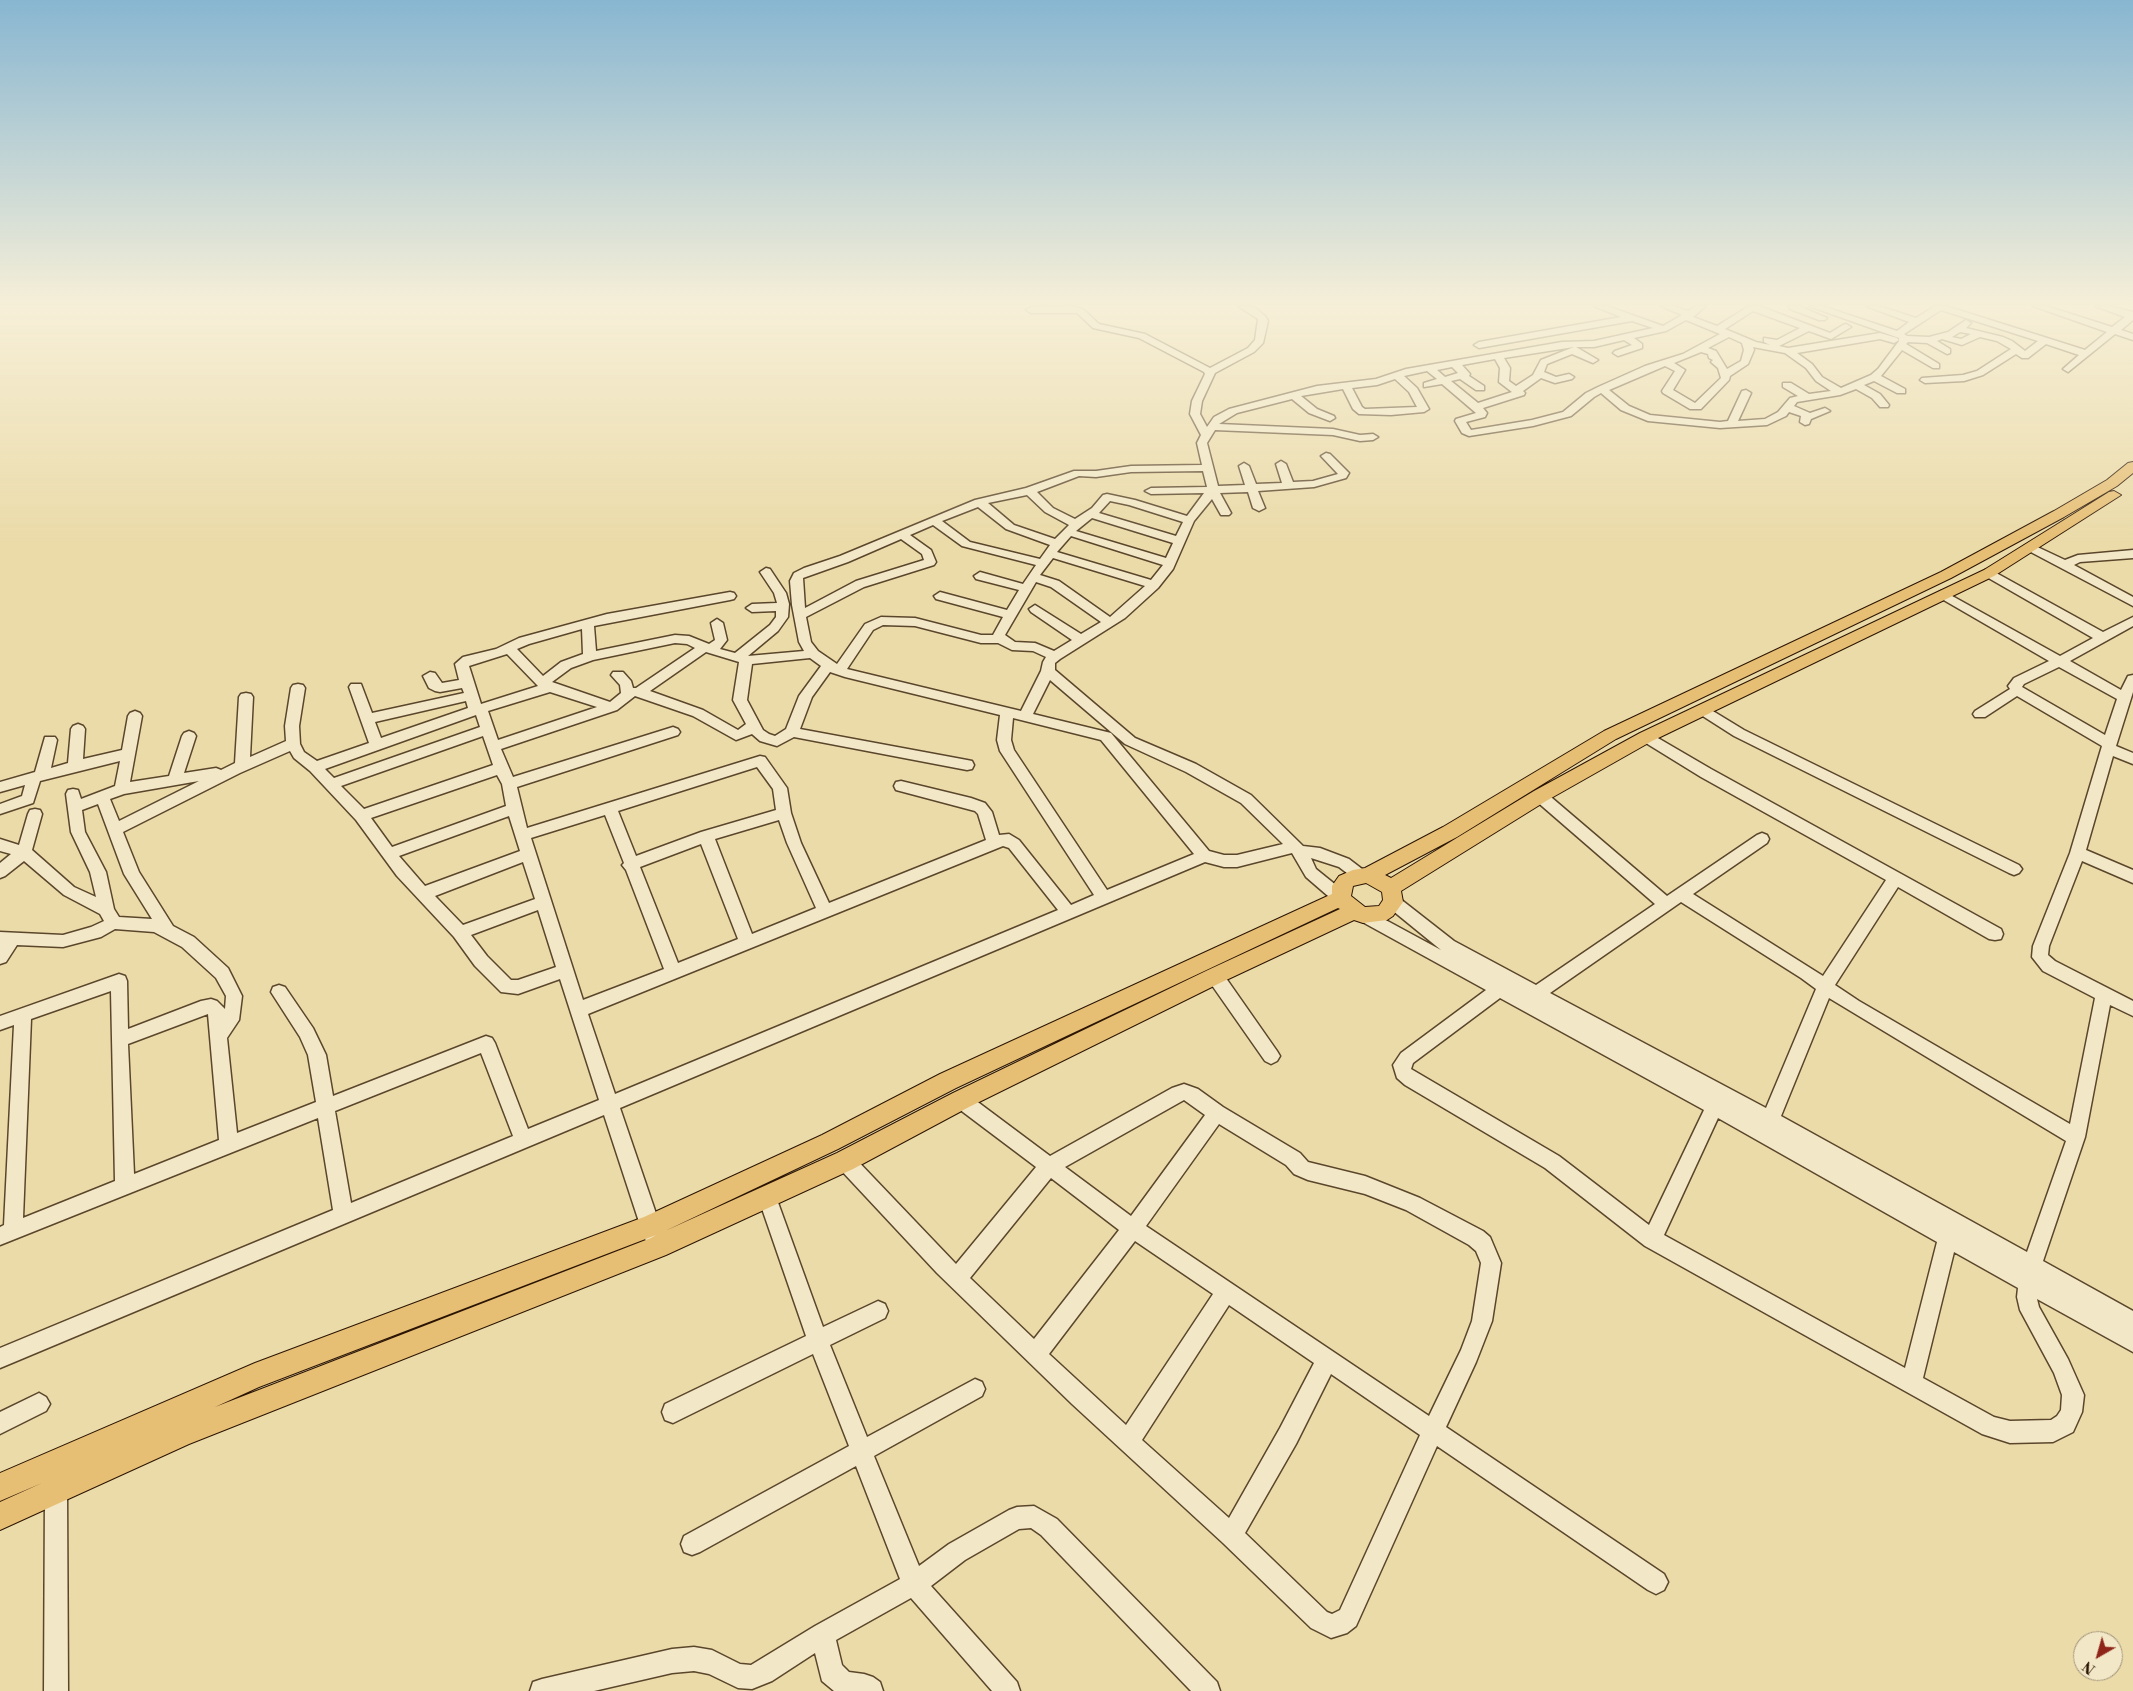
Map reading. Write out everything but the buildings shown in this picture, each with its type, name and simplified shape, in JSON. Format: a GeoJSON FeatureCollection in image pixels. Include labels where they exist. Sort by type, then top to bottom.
{"type":"FeatureCollection","features":[{"type":"Feature","properties":{"kind":"main road"},"geometry":{"type":"LineString","coordinates":[[1352,908],[1342,886],[1346,881],[1364,876],[1450,832],[1610,735],[1946,575],[2059,514],[2112,483],[2133,466]]}},
{"type":"Feature","properties":{"kind":"main road"},"geometry":{"type":"LineString","coordinates":[[0,1516],[182,1433],[654,1236],[948,1081],[1352,908],[1380,914],[1386,911],[1391,895],[1540,796],[1646,737],[1989,573],[2098,507],[2133,481]]}},
{"type":"Feature","properties":{"kind":"main road"},"geometry":{"type":"LineString","coordinates":[[1364,876],[1391,895]]}},
{"type":"Feature","properties":{"kind":"main road"},"geometry":{"type":"LineString","coordinates":[[0,1487],[255,1376],[767,1197],[1352,908]]}},
{"type":"Feature","properties":{"kind":"street"},"geometry":{"type":"LineString","coordinates":[[1205,385],[1195,408],[1195,414],[1209,431]]}},
{"type":"Feature","properties":{"kind":"street"},"geometry":{"type":"LineString","coordinates":[[1225,513],[1214,490],[1202,443],[1218,418],[1233,411],[1317,389],[1346,385],[1360,411],[1391,412],[1424,409],[1408,385]]}},
{"type":"Feature","properties":{"kind":"street"},"geometry":{"type":"LineString","coordinates":[[1447,385],[1482,413],[1481,415],[1460,421],[1466,431],[1473,434],[1533,423],[1567,414],[1586,396],[1612,385]]}},
{"type":"Feature","properties":{"kind":"street"},"geometry":{"type":"LineString","coordinates":[[1475,385],[1480,388]]}},
{"type":"Feature","properties":{"kind":"street"},"geometry":{"type":"LineString","coordinates":[[1476,407],[1520,394],[1509,385]]}},
{"type":"Feature","properties":{"kind":"street"},"geometry":{"type":"LineString","coordinates":[[1517,390],[1524,385]]}},
{"type":"Feature","properties":{"kind":"street"},"geometry":{"type":"LineString","coordinates":[[1671,385],[1667,391],[1696,407],[1720,385]]}},
{"type":"Feature","properties":{"kind":"street"},"geometry":{"type":"LineString","coordinates":[[1787,385],[1808,398]]}},
{"type":"Feature","properties":{"kind":"street"},"geometry":{"type":"LineString","coordinates":[[1829,385],[1840,392]]}},
{"type":"Feature","properties":{"kind":"street"},"geometry":{"type":"LineString","coordinates":[[1759,429],[1774,426],[1794,400],[1840,392],[1856,385],[1876,396],[1884,405]]}},
{"type":"Feature","properties":{"kind":"street"},"geometry":{"type":"LineString","coordinates":[[1889,385],[1901,391]]}},
{"type":"Feature","properties":{"kind":"street"},"geometry":{"type":"LineString","coordinates":[[1602,389],[1633,413],[1659,423],[1767,422],[1784,411],[1805,414],[1806,420],[1825,411]]}},
{"type":"Feature","properties":{"kind":"street"},"geometry":{"type":"LineString","coordinates":[[1732,423],[1746,393]]}},
{"type":"Feature","properties":{"kind":"street"},"geometry":{"type":"LineString","coordinates":[[1294,395],[1313,411],[1330,418]]}},
{"type":"Feature","properties":{"kind":"street"},"geometry":{"type":"LineString","coordinates":[[1209,431],[1333,432],[1360,438],[1373,437]]}},
{"type":"Feature","properties":{"kind":"street"},"geometry":{"type":"LineString","coordinates":[[1151,491],[1253,489],[1314,484],[1342,476],[1344,473],[1326,456]]}},
{"type":"Feature","properties":{"kind":"street"},"geometry":{"type":"LineString","coordinates":[[1281,464],[1291,500]]}},
{"type":"Feature","properties":{"kind":"street"},"geometry":{"type":"LineString","coordinates":[[1244,466],[1259,508]]}},
{"type":"Feature","properties":{"kind":"street"},"geometry":{"type":"LineString","coordinates":[[1040,579],[1042,563],[1056,552],[1072,530],[1091,514],[1102,485],[1131,469],[1207,468]]}},
{"type":"Feature","properties":{"kind":"street"},"geometry":{"type":"LineString","coordinates":[[1189,520],[1131,502],[1078,473],[1029,491],[979,502],[798,576],[796,581],[805,642],[813,654],[833,668],[1007,713],[1130,741],[1191,768],[1246,799],[1296,849],[1311,873],[1352,908],[1498,990],[1714,1107],[1768,1127],[1948,1238],[2133,1322]]}},
{"type":"Feature","properties":{"kind":"street"},"geometry":{"type":"LineString","coordinates":[[1024,716],[1048,671],[1049,662],[1121,615],[1154,584],[1167,568],[1189,520],[1214,490]]}},
{"type":"Feature","properties":{"kind":"street"},"geometry":{"type":"LineString","coordinates":[[1029,491],[1072,530],[1084,537],[1169,563]]}},
{"type":"Feature","properties":{"kind":"street"},"geometry":{"type":"LineString","coordinates":[[979,502],[1010,527],[1056,552],[1154,584]]}},
{"type":"Feature","properties":{"kind":"street"},"geometry":{"type":"LineString","coordinates":[[1091,514],[1180,541]]}},
{"type":"Feature","properties":{"kind":"street"},"geometry":{"type":"LineString","coordinates":[[934,521],[966,544],[1042,563]]}},
{"type":"Feature","properties":{"kind":"street"},"geometry":{"type":"LineString","coordinates":[[800,615],[860,584],[930,562],[927,552],[902,534]]}},
{"type":"Feature","properties":{"kind":"street"},"geometry":{"type":"LineString","coordinates":[[2030,548],[2133,602]]}},
{"type":"Feature","properties":{"kind":"street"},"geometry":{"type":"LineString","coordinates":[[2065,565],[2078,558],[2133,554]]}},
{"type":"Feature","properties":{"kind":"street"},"geometry":{"type":"LineString","coordinates":[[766,572],[780,593],[783,607],[782,617],[741,659],[740,700],[758,733],[772,740],[782,739],[792,732],[806,696],[869,627],[881,621],[915,622],[981,639],[1035,647],[1056,656]]}},
{"type":"Feature","properties":{"kind":"street"},"geometry":{"type":"LineString","coordinates":[[1989,573],[2103,638]]}},
{"type":"Feature","properties":{"kind":"street"},"geometry":{"type":"LineString","coordinates":[[980,576],[1026,588]]}},
{"type":"Feature","properties":{"kind":"street"},"geometry":{"type":"LineString","coordinates":[[1006,642],[999,635],[1026,588],[1040,579]]}},
{"type":"Feature","properties":{"kind":"street"},"geometry":{"type":"LineString","coordinates":[[1040,579],[1109,622]]}},
{"type":"Feature","properties":{"kind":"street"},"geometry":{"type":"LineString","coordinates":[[1941,595],[2124,697]]}},
{"type":"Feature","properties":{"kind":"street"},"geometry":{"type":"LineString","coordinates":[[654,1236],[522,836],[509,784],[462,668],[465,662],[588,623],[730,596]]}},
{"type":"Feature","properties":{"kind":"street"},"geometry":{"type":"LineString","coordinates":[[940,596],[1010,615]]}},
{"type":"Feature","properties":{"kind":"street"},"geometry":{"type":"LineString","coordinates":[[752,608],[783,607]]}},
{"type":"Feature","properties":{"kind":"street"},"geometry":{"type":"LineString","coordinates":[[1035,609],[1081,640]]}},
{"type":"Feature","properties":{"kind":"street"},"geometry":{"type":"LineString","coordinates":[[2133,621],[2019,681],[2015,686],[2017,690],[2108,746],[2133,759]]}},
{"type":"Feature","properties":{"kind":"street"},"geometry":{"type":"LineString","coordinates":[[588,623],[590,656]]}},
{"type":"Feature","properties":{"kind":"street"},"geometry":{"type":"LineString","coordinates":[[494,746],[612,706],[720,642],[717,623]]}},
{"type":"Feature","properties":{"kind":"street"},"geometry":{"type":"LineString","coordinates":[[367,719],[546,685],[566,665],[590,656],[683,638],[741,659],[813,654]]}},
{"type":"Feature","properties":{"kind":"street"},"geometry":{"type":"LineString","coordinates":[[509,648],[546,685],[612,706]]}},
{"type":"Feature","properties":{"kind":"street"},"geometry":{"type":"LineString","coordinates":[[1048,671],[1130,741]]}},
{"type":"Feature","properties":{"kind":"street"},"geometry":{"type":"LineString","coordinates":[[618,675],[633,693],[698,713],[736,735],[742,734],[754,726]]}},
{"type":"Feature","properties":{"kind":"street"},"geometry":{"type":"LineString","coordinates":[[430,676],[434,685],[474,700]]}},
{"type":"Feature","properties":{"kind":"street"},"geometry":{"type":"LineString","coordinates":[[2133,679],[2124,697],[2108,746],[2078,853],[2041,946],[2040,957],[2049,966],[2133,1009]]}},
{"type":"Feature","properties":{"kind":"street"},"geometry":{"type":"LineString","coordinates":[[356,687],[377,746]]}},
{"type":"Feature","properties":{"kind":"street"},"geometry":{"type":"LineString","coordinates":[[298,688],[292,726],[293,744],[299,755],[315,768],[361,816],[402,872],[460,932],[481,961],[507,987],[518,986],[565,970]]}},
{"type":"Feature","properties":{"kind":"street"},"geometry":{"type":"LineString","coordinates":[[1980,714],[2017,690]]}},
{"type":"Feature","properties":{"kind":"street"},"geometry":{"type":"LineString","coordinates":[[239,768],[246,698]]}},
{"type":"Feature","properties":{"kind":"street"},"geometry":{"type":"LineString","coordinates":[[315,768],[377,746],[474,700]]}},
{"type":"Feature","properties":{"kind":"street"},"geometry":{"type":"LineString","coordinates":[[1703,710],[1739,733],[2014,869]]}},
{"type":"Feature","properties":{"kind":"street"},"geometry":{"type":"LineString","coordinates":[[1007,713],[1004,740],[1007,750],[1088,904]]}},
{"type":"Feature","properties":{"kind":"street"},"geometry":{"type":"LineString","coordinates":[[122,789],[135,716]]}},
{"type":"Feature","properties":{"kind":"street"},"geometry":{"type":"LineString","coordinates":[[1090,732],[1101,716]]}},
{"type":"Feature","properties":{"kind":"street"},"geometry":{"type":"LineString","coordinates":[[75,766],[78,729]]}},
{"type":"Feature","properties":{"kind":"street"},"geometry":{"type":"LineString","coordinates":[[331,784],[488,729]]}},
{"type":"Feature","properties":{"kind":"street"},"geometry":{"type":"LineString","coordinates":[[509,784],[673,732]]}},
{"type":"Feature","properties":{"kind":"street"},"geometry":{"type":"LineString","coordinates":[[792,732],[967,765]]}},
{"type":"Feature","properties":{"kind":"street"},"geometry":{"type":"LineString","coordinates":[[174,781],[189,736]]}},
{"type":"Feature","properties":{"kind":"street"},"geometry":{"type":"LineString","coordinates":[[1106,736],[1204,856]]}},
{"type":"Feature","properties":{"kind":"street"},"geometry":{"type":"LineString","coordinates":[[1646,737],[1706,773],[1995,934]]}},
{"type":"Feature","properties":{"kind":"street"},"geometry":{"type":"LineString","coordinates":[[0,809],[28,799],[50,740]]}},
{"type":"Feature","properties":{"kind":"street"},"geometry":{"type":"LineString","coordinates":[[114,830],[239,768],[293,744]]}},
{"type":"Feature","properties":{"kind":"street"},"geometry":{"type":"LineString","coordinates":[[0,787],[75,766],[128,754]]}},
{"type":"Feature","properties":{"kind":"street"},"geometry":{"type":"LineString","coordinates":[[522,836],[760,761],[780,788],[784,813],[825,911]]}},
{"type":"Feature","properties":{"kind":"street"},"geometry":{"type":"LineString","coordinates":[[110,916],[98,872],[78,832],[74,801],[102,796],[122,789],[239,768]]}},
{"type":"Feature","properties":{"kind":"street"},"geometry":{"type":"LineString","coordinates":[[361,816],[501,768]]}},
{"type":"Feature","properties":{"kind":"street"},"geometry":{"type":"LineString","coordinates":[[901,786],[971,803],[980,807],[985,812],[994,843]]}},
{"type":"Feature","properties":{"kind":"street"},"geometry":{"type":"LineString","coordinates":[[102,796],[132,874],[167,931]]}},
{"type":"Feature","properties":{"kind":"street"},"geometry":{"type":"LineString","coordinates":[[1540,796],[1667,905]]}},
{"type":"Feature","properties":{"kind":"street"},"geometry":{"type":"LineString","coordinates":[[610,808],[630,865],[674,972]]}},
{"type":"Feature","properties":{"kind":"street"},"geometry":{"type":"LineString","coordinates":[[389,854],[514,809]]}},
{"type":"Feature","properties":{"kind":"street"},"geometry":{"type":"LineString","coordinates":[[630,865],[706,836],[784,813]]}},
{"type":"Feature","properties":{"kind":"street"},"geometry":{"type":"LineString","coordinates":[[0,872],[24,852],[36,814]]}},
{"type":"Feature","properties":{"kind":"street"},"geometry":{"type":"LineString","coordinates":[[706,836],[747,942]]}},
{"type":"Feature","properties":{"kind":"street"},"geometry":{"type":"LineString","coordinates":[[1536,994],[1762,839]]}},
{"type":"Feature","properties":{"kind":"street"},"geometry":{"type":"LineString","coordinates":[[578,1010],[1002,840],[1009,840],[1088,904]]}},
{"type":"Feature","properties":{"kind":"street"},"geometry":{"type":"LineString","coordinates":[[0,844],[24,852],[69,890],[110,916],[155,926],[188,942],[222,973],[234,996],[231,1020],[220,1034]]}},
{"type":"Feature","properties":{"kind":"street"},"geometry":{"type":"LineString","coordinates":[[0,1358],[1204,856],[1224,861],[1237,861],[1296,849],[1320,854],[1344,864],[1364,876]]}},
{"type":"Feature","properties":{"kind":"street"},"geometry":{"type":"LineString","coordinates":[[2078,853],[2133,877]]}},
{"type":"Feature","properties":{"kind":"street"},"geometry":{"type":"LineString","coordinates":[[422,894],[528,854]]}},
{"type":"Feature","properties":{"kind":"street"},"geometry":{"type":"LineString","coordinates":[[1768,1127],[1825,987],[1895,879]]}},
{"type":"Feature","properties":{"kind":"street"},"geometry":{"type":"LineString","coordinates":[[1682,894],[1806,973],[1853,1006],[2076,1137]]}},
{"type":"Feature","properties":{"kind":"street"},"geometry":{"type":"LineString","coordinates":[[1391,895],[1448,946],[2030,1274],[2133,1342]]}},
{"type":"Feature","properties":{"kind":"street"},"geometry":{"type":"LineString","coordinates":[[460,932],[544,902]]}},
{"type":"Feature","properties":{"kind":"street"},"geometry":{"type":"LineString","coordinates":[[0,957],[6,938],[62,941],[95,932],[110,916]]}},
{"type":"Feature","properties":{"kind":"street"},"geometry":{"type":"LineString","coordinates":[[1215,976],[1271,1056]]}},
{"type":"Feature","properties":{"kind":"street"},"geometry":{"type":"LineString","coordinates":[[0,1023],[119,981],[119,1040],[125,1186]]}},
{"type":"Feature","properties":{"kind":"street"},"geometry":{"type":"LineString","coordinates":[[1498,990],[1407,1058],[1402,1065],[1403,1072],[1411,1080],[1552,1162],[1669,1250],[1990,1426],[2010,1432],[2054,1431],[2066,1424],[2071,1412],[2073,1395],[2061,1366],[2030,1310],[2027,1297],[2030,1274],[2076,1137],[2104,995]]}},
{"type":"Feature","properties":{"kind":"street"},"geometry":{"type":"LineString","coordinates":[[279,992],[313,1044],[317,1055],[343,1214]]}},
{"type":"Feature","properties":{"kind":"street"},"geometry":{"type":"LineString","coordinates":[[119,1040],[211,1006],[216,1010],[220,1034],[229,1145]]}},
{"type":"Feature","properties":{"kind":"street"},"geometry":{"type":"LineString","coordinates":[[23,1016],[7,1233],[486,1043],[522,1139]]}},
{"type":"Feature","properties":{"kind":"street"},"geometry":{"type":"LineString","coordinates":[[845,1160],[957,1278],[1036,1354],[1128,1442],[1231,1535],[1319,1620],[1331,1626],[1339,1625],[1348,1618],[1469,1354],[1482,1321],[1491,1263],[1483,1244],[1476,1238],[1413,1204],[1366,1185],[1301,1168],[1292,1159],[1217,1113],[1192,1095],[1184,1092],[1049,1166],[957,1278]]}},
{"type":"Feature","properties":{"kind":"street"},"geometry":{"type":"LineString","coordinates":[[962,1100],[1133,1228],[1656,1582]]}},
{"type":"Feature","properties":{"kind":"street"},"geometry":{"type":"LineString","coordinates":[[1652,1239],[1714,1107]]}},
{"type":"Feature","properties":{"kind":"street"},"geometry":{"type":"LineString","coordinates":[[1036,1354],[1133,1228],[1217,1113]]}},
{"type":"Feature","properties":{"kind":"street"},"geometry":{"type":"LineString","coordinates":[[767,1197],[818,1341],[914,1584],[1008,1691]]}},
{"type":"Feature","properties":{"kind":"street"},"geometry":{"type":"LineString","coordinates":[[1912,1382],[1948,1238]]}},
{"type":"Feature","properties":{"kind":"street"},"geometry":{"type":"LineString","coordinates":[[1128,1442],[1226,1292]]}},
{"type":"Feature","properties":{"kind":"street"},"geometry":{"type":"LineString","coordinates":[[673,1412],[878,1311]]}},
{"type":"Feature","properties":{"kind":"street"},"geometry":{"type":"LineString","coordinates":[[1231,1535],[1288,1436],[1327,1360]]}},
{"type":"Feature","properties":{"kind":"street"},"geometry":{"type":"LineString","coordinates":[[692,1544],[975,1389]]}},
{"type":"Feature","properties":{"kind":"street"},"geometry":{"type":"LineString","coordinates":[[0,1423],[39,1404]]}},
{"type":"Feature","properties":{"kind":"street"},"geometry":{"type":"LineString","coordinates":[[56,1489],[56,1691]]}},
{"type":"Feature","properties":{"kind":"street"},"geometry":{"type":"LineString","coordinates":[[542,1691],[672,1661],[687,1660],[712,1662],[738,1676],[752,1677],[823,1634],[914,1584],[957,1552],[1017,1518],[1034,1517],[1049,1527],[1208,1691]]}},
{"type":"Feature","properties":{"kind":"street"},"geometry":{"type":"LineString","coordinates":[[823,1634],[831,1672],[844,1684],[864,1686],[871,1691]]}}]}
